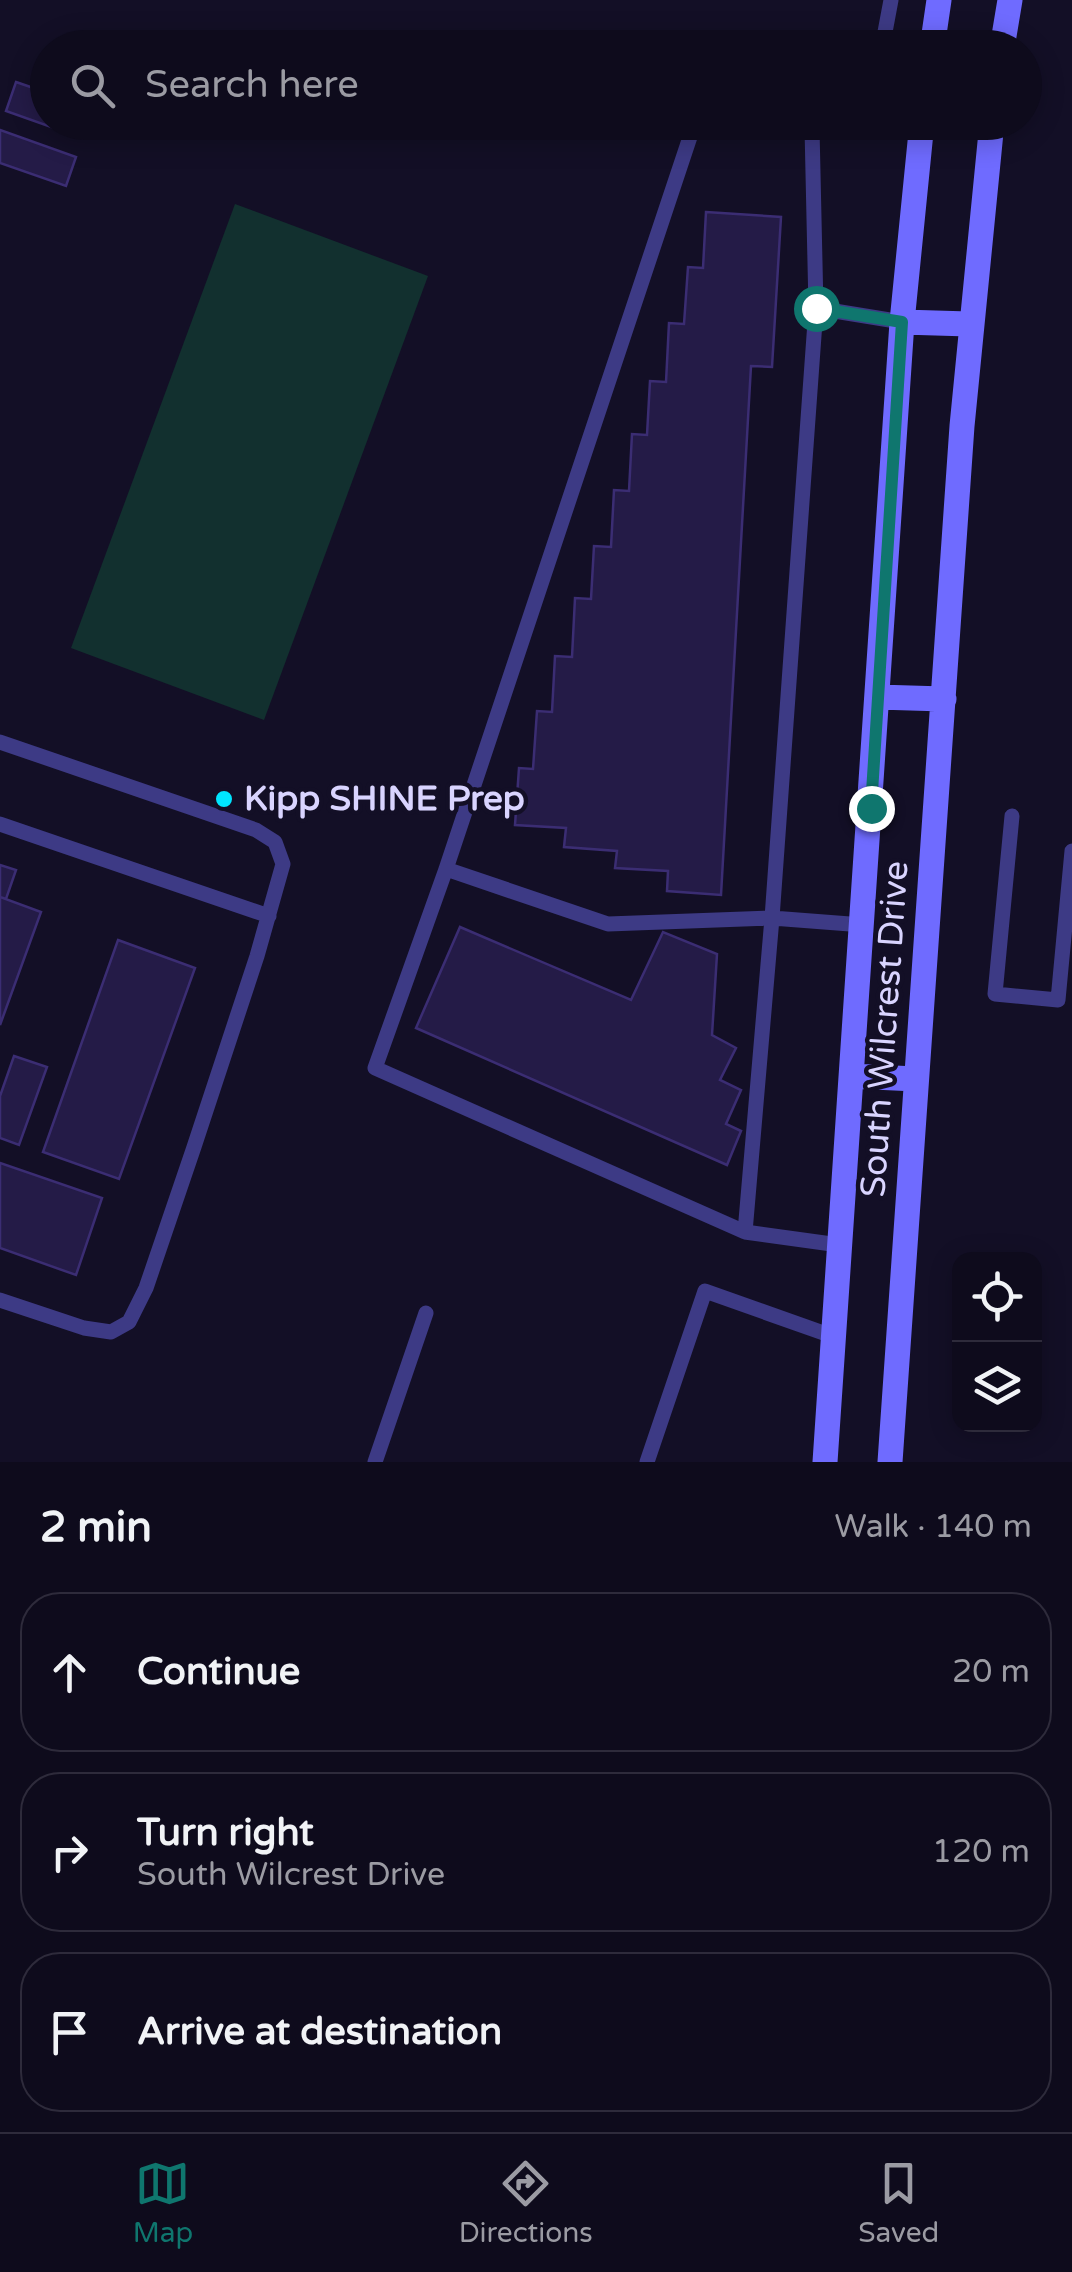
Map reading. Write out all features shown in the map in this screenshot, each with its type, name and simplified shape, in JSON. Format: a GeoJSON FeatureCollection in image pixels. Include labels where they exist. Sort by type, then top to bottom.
{"type":"FeatureCollection","features":[{"type":"Feature","properties":{"kind":"main road"},"geometry":{"type":"LineString","coordinates":[[935,30],[939,0]]}},
{"type":"Feature","properties":{"kind":"main road"},"geometry":{"type":"LineString","coordinates":[[1005,30],[1010,0]]}},
{"type":"Feature","properties":{"kind":"main road","name":"South Wilcrest Drive"},"geometry":{"type":"LineString","coordinates":[[825,1462],[902,322],[920,140]]}},
{"type":"Feature","properties":{"kind":"main road","name":"South Wilcrest Drive"},"geometry":{"type":"LineString","coordinates":[[890,1462],[969,324],[990,140]]}},
{"type":"Feature","properties":{"kind":"main road"},"geometry":{"type":"LineString","coordinates":[[902,322],[969,324]]}},
{"type":"Feature","properties":{"kind":"main road"},"geometry":{"type":"LineString","coordinates":[[878,697],[944,699]]}},
{"type":"Feature","properties":{"kind":"main road"},"geometry":{"type":"LineString","coordinates":[[852,1076],[916,1078]]}},
{"type":"Feature","properties":{"kind":"lane"},"geometry":{"type":"LineString","coordinates":[[886,30],[892,0]]}},
{"type":"Feature","properties":{"kind":"lane"},"geometry":{"type":"LineString","coordinates":[[689,140],[446,869],[374,1068],[746,1232],[839,1245]]}},
{"type":"Feature","properties":{"kind":"lane"},"geometry":{"type":"LineString","coordinates":[[746,1232],[816,308],[812,140]]}},
{"type":"Feature","properties":{"kind":"lane"},"geometry":{"type":"LineString","coordinates":[[816,308],[902,322]]}},
{"type":"Feature","properties":{"kind":"lane"},"geometry":{"type":"LineString","coordinates":[[0,742],[256,830],[275,842],[283,864],[270,916],[146,1288],[129,1322],[111,1332],[84,1328],[0,1300]]}},
{"type":"Feature","properties":{"kind":"lane"},"geometry":{"type":"LineString","coordinates":[[1012,816],[995,994],[1058,1000],[1072,850]]}},
{"type":"Feature","properties":{"kind":"lane"},"geometry":{"type":"LineString","coordinates":[[0,824],[270,916]]}},
{"type":"Feature","properties":{"kind":"lane"},"geometry":{"type":"LineString","coordinates":[[446,869],[608,924],[772,918],[863,925]]}},
{"type":"Feature","properties":{"kind":"lane"},"geometry":{"type":"LineString","coordinates":[[647,1462],[705,1291],[832,1336]]}},
{"type":"Feature","properties":{"kind":"lane"},"geometry":{"type":"LineString","coordinates":[[375,1462],[426,1313]]}},
{"type":"Feature","properties":{"kind":"green space"},"geometry":{"type":"Polygon","coordinates":[[[235,204],[428,276],[264,720],[71,648],[235,204]]]}},
{"type":"Feature","properties":{"kind":"building"},"geometry":{"type":"Polygon","coordinates":[[[16,82],[30,87],[30,120],[6,111],[16,82]]]}},
{"type":"Feature","properties":{"kind":"building"},"geometry":{"type":"Polygon","coordinates":[[[0,130],[76,157],[66,186],[0,163],[0,130]]]}},
{"type":"Feature","properties":{"kind":"building"},"geometry":{"type":"Polygon","coordinates":[[[706,212],[781,217],[772,367],[751,366],[721,895],[667,891],[668,871],[615,868],[617,851],[564,847],[566,828],[515,825],[519,768],[533,769],[537,711],[552,712],[555,656],[572,657],[575,598],[591,599],[594,546],[611,547],[614,490],[629,491],[632,434],[647,435],[650,381],[666,382],[669,323],[684,324],[688,267],[703,268],[706,212]]]}},
{"type":"Feature","properties":{"kind":"building"},"geometry":{"type":"Polygon","coordinates":[[[0,865],[16,870],[6,899],[0,897],[0,865]]]}},
{"type":"Feature","properties":{"kind":"building"},"geometry":{"type":"Polygon","coordinates":[[[0,897],[41,912],[0,1025],[0,897]]]}},
{"type":"Feature","properties":{"kind":"building"},"geometry":{"type":"Polygon","coordinates":[[[460,927],[631,1000],[663,932],[717,954],[712,1035],[736,1048],[720,1080],[741,1090],[726,1124],[741,1131],[727,1165],[416,1028],[460,927]]]}},
{"type":"Feature","properties":{"kind":"building"},"geometry":{"type":"Polygon","coordinates":[[[118,940],[195,968],[119,1179],[43,1152],[118,940]]]}},
{"type":"Feature","properties":{"kind":"building"},"geometry":{"type":"Polygon","coordinates":[[[14,1056],[47,1067],[19,1145],[0,1138],[0,1096],[14,1056]]]}},
{"type":"Feature","properties":{"kind":"building"},"geometry":{"type":"Polygon","coordinates":[[[0,1163],[102,1198],[76,1275],[0,1248],[0,1163]]]}},
{"type":"Feature","properties":{"kind":"place","name":"Kipp SHINE Prep"},"geometry":{"type":"Point","coordinates":[224,799]}},
{"type":"Feature","properties":{"kind":"route"},"geometry":{"type":"LineString","coordinates":[[816,308],[902,322],[871,808]]}}]}
